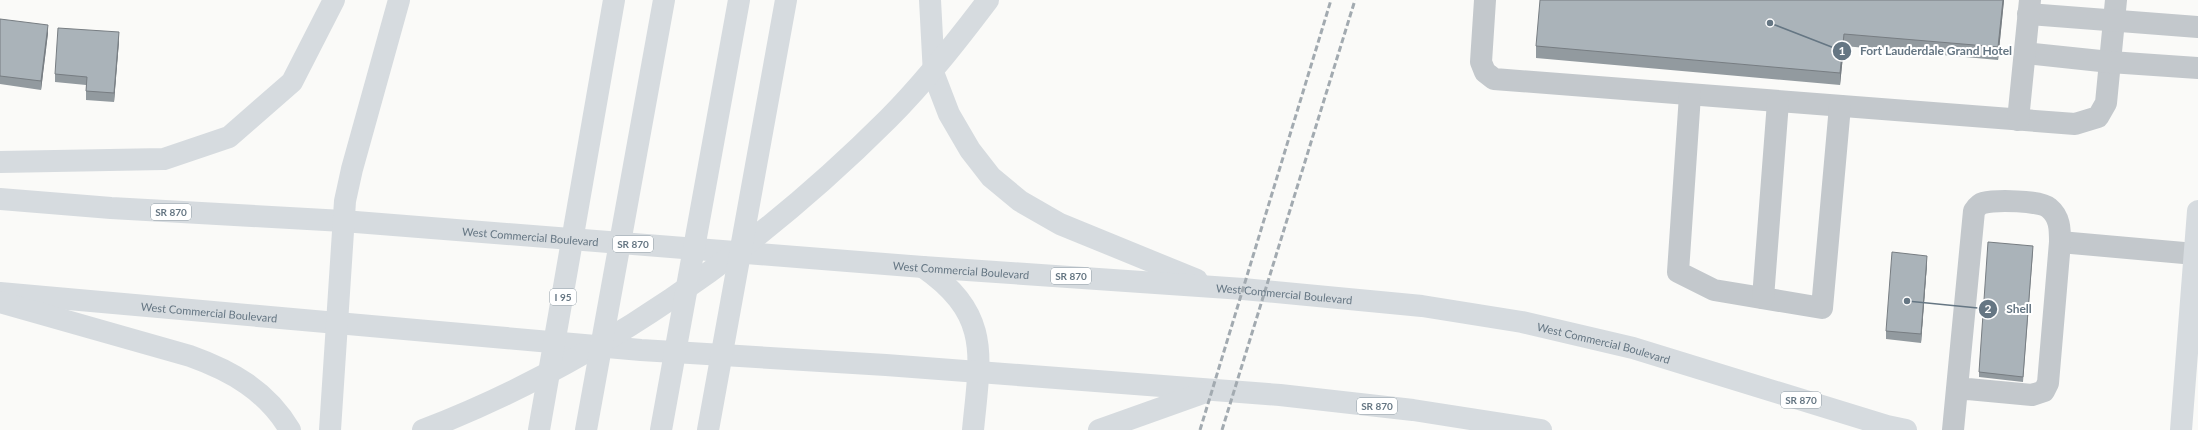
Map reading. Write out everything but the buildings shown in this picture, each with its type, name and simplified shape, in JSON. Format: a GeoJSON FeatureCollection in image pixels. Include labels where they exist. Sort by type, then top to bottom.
{"type":"FeatureCollection","features":[{"type":"Feature","properties":{"kind":"main road"},"geometry":{"type":"LineString","coordinates":[[0,162],[164,159],[229,137],[292,82],[334,0]]}},
{"type":"Feature","properties":{"kind":"main road"},"geometry":{"type":"LineString","coordinates":[[330,430],[343,221],[352,169],[399,0]]}},
{"type":"Feature","properties":{"kind":"main road","name":"I 95"},"geometry":{"type":"LineString","coordinates":[[540,427],[614,0]]}},
{"type":"Feature","properties":{"kind":"main road"},"geometry":{"type":"LineString","coordinates":[[586,429],[664,0]]}},
{"type":"Feature","properties":{"kind":"main road"},"geometry":{"type":"LineString","coordinates":[[661,430],[740,0]]}},
{"type":"Feature","properties":{"kind":"main road"},"geometry":{"type":"LineString","coordinates":[[708,430],[786,0]]}},
{"type":"Feature","properties":{"kind":"main road"},"geometry":{"type":"LineString","coordinates":[[930,0],[934,75],[950,114],[970,150],[991,177],[1020,201],[1060,224],[1218,288]]}},
{"type":"Feature","properties":{"kind":"main road"},"geometry":{"type":"LineString","coordinates":[[423,430],[512,390],[591,349],[696,281],[730,256],[811,191],[889,118],[962,35],[988,0]]}},
{"type":"Feature","properties":{"kind":"main road","name":"West Commercial Boulevard"},"geometry":{"type":"LineString","coordinates":[[0,199],[118,208],[343,221],[923,267],[1028,273],[1218,288],[1243,288],[1391,303],[1472,313],[1522,322],[1633,348],[1887,426],[1906,430]]}},
{"type":"Feature","properties":{"kind":"main road"},"geometry":{"type":"LineString","coordinates":[[2181,430],[2198,210]]}},
{"type":"Feature","properties":{"kind":"main road"},"geometry":{"type":"LineString","coordinates":[[923,267],[950,288],[970,317],[977,340],[979,372],[972,430]]}},
{"type":"Feature","properties":{"kind":"main road","name":"West Commercial Boulevard"},"geometry":{"type":"LineString","coordinates":[[0,292],[641,350],[979,372],[1280,395],[1413,410],[1541,430]]}},
{"type":"Feature","properties":{"kind":"main road"},"geometry":{"type":"LineString","coordinates":[[0,302],[190,356],[213,364],[247,382],[275,409],[290,430]]}},
{"type":"Feature","properties":{"kind":"main road"},"geometry":{"type":"LineString","coordinates":[[1099,430],[1212,390]]}},
{"type":"Feature","properties":{"kind":"lane"},"geometry":{"type":"LineString","coordinates":[[1485,0],[1481,62],[1485,72],[1494,79],[1690,96],[2075,124],[2098,118],[2106,103],[2115,10]]}},
{"type":"Feature","properties":{"kind":"lane"},"geometry":{"type":"LineString","coordinates":[[2018,120],[2029,7],[2115,10],[2198,27]]}},
{"type":"Feature","properties":{"kind":"lane"},"geometry":{"type":"LineString","coordinates":[[2025,53],[2110,62],[2198,68]]}},
{"type":"Feature","properties":{"kind":"lane"},"geometry":{"type":"LineString","coordinates":[[1690,96],[1678,272],[1714,290],[1822,308],[1840,106]]}},
{"type":"Feature","properties":{"kind":"lane"},"geometry":{"type":"LineString","coordinates":[[1763,298],[1778,102]]}},
{"type":"Feature","properties":{"kind":"lane"},"geometry":{"type":"LineString","coordinates":[[1953,430],[1957,388],[1974,211],[1981,203],[1997,201],[2037,204],[2048,207],[2056,216],[2060,227],[2060,242],[2048,383],[2044,391],[2032,395],[1957,388]]}},
{"type":"Feature","properties":{"kind":"lane"},"geometry":{"type":"LineString","coordinates":[[2060,242],[2195,254]]}},
{"type":"Feature","properties":{"kind":"railway"},"geometry":{"type":"LineString","coordinates":[[1200,430],[1331,0]]}},
{"type":"Feature","properties":{"kind":"railway"},"geometry":{"type":"LineString","coordinates":[[1222,430],[1355,0]]}},
{"type":"Feature","properties":{"kind":"place","name":"Fort Lauderdale Grand Hotel"},"geometry":{"type":"Point","coordinates":[1770,23]}},
{"type":"Feature","properties":{"kind":"place","name":"Shell"},"geometry":{"type":"Point","coordinates":[1907,301]}}]}
